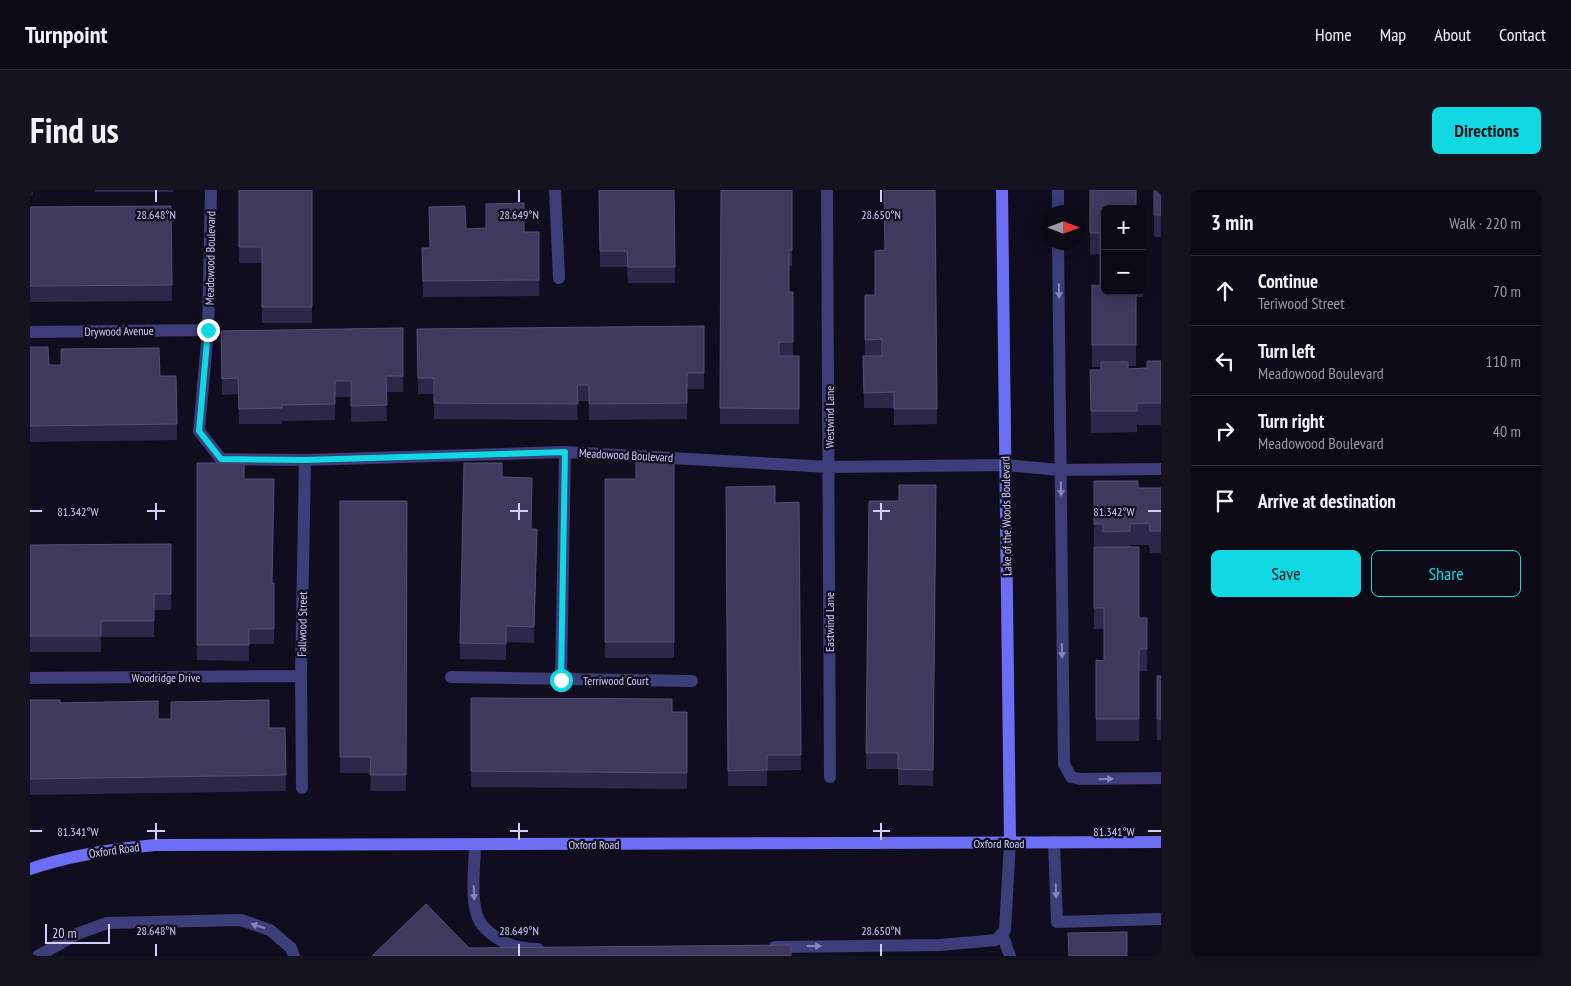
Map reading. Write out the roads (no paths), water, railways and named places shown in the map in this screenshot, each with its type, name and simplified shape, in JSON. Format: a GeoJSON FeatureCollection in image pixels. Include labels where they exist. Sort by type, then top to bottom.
{"type":"FeatureCollection","features":[{"type":"Feature","properties":{"kind":"street","name":"Meadowood Boulevard"},"geometry":{"type":"LineString","coordinates":[[211,190],[208,330],[199,431],[221,459],[305,460],[565,452],[829,467]]}},
{"type":"Feature","properties":{"kind":"street"},"geometry":{"type":"LineString","coordinates":[[556,190],[559,278]]}},
{"type":"Feature","properties":{"kind":"street","name":"Westwind Lane"},"geometry":{"type":"LineString","coordinates":[[827,190],[829,467]]}},
{"type":"Feature","properties":{"kind":"street","name":"Lake of the Woods Boulevard"},"geometry":{"type":"LineString","coordinates":[[1002,190],[1010,842]]}},
{"type":"Feature","properties":{"kind":"street"},"geometry":{"type":"LineString","coordinates":[[1058,190],[1058,205]]}},
{"type":"Feature","properties":{"kind":"street"},"geometry":{"type":"LineString","coordinates":[[1058,250],[1064,764],[1070,777],[1080,779],[1161,778]]}},
{"type":"Feature","properties":{"kind":"street","name":"Drywood Avenue"},"geometry":{"type":"LineString","coordinates":[[30,332],[208,330]]}},
{"type":"Feature","properties":{"kind":"street"},"geometry":{"type":"LineString","coordinates":[[561,680],[565,452]]}},
{"type":"Feature","properties":{"kind":"street","name":"Fallwood Street"},"geometry":{"type":"LineString","coordinates":[[302,788],[301,676],[305,460]]}},
{"type":"Feature","properties":{"kind":"street"},"geometry":{"type":"LineString","coordinates":[[829,467],[1006,465],[1060,470],[1161,468]]}},
{"type":"Feature","properties":{"kind":"street","name":"Eastwind Lane"},"geometry":{"type":"LineString","coordinates":[[829,467],[830,777]]}},
{"type":"Feature","properties":{"kind":"street","name":"Woodridge Drive"},"geometry":{"type":"LineString","coordinates":[[30,678],[301,676]]}},
{"type":"Feature","properties":{"kind":"street","name":"Terriwood Court"},"geometry":{"type":"LineString","coordinates":[[451,677],[692,681]]}},
{"type":"Feature","properties":{"kind":"street"},"geometry":{"type":"LineString","coordinates":[[766,947],[940,945],[996,940],[1005,930],[1010,842]]}},
{"type":"Feature","properties":{"kind":"street"},"geometry":{"type":"LineString","coordinates":[[1054,842],[1057,922],[1161,919]]}},
{"type":"Feature","properties":{"kind":"street","name":"Oxford Road"},"geometry":{"type":"LineString","coordinates":[[30,869],[58,859],[104,850],[155,845],[1161,842]]}},
{"type":"Feature","properties":{"kind":"street"},"geometry":{"type":"LineString","coordinates":[[475,844],[474,890],[475,906],[479,921],[487,931],[504,942],[527,949],[546,948]]}},
{"type":"Feature","properties":{"kind":"street"},"geometry":{"type":"LineString","coordinates":[[38,956],[77,934],[107,923],[241,920],[270,930],[292,948],[294,956]]}},
{"type":"Feature","properties":{"kind":"street"},"geometry":{"type":"LineString","coordinates":[[1002,934],[1010,956]]}}]}
